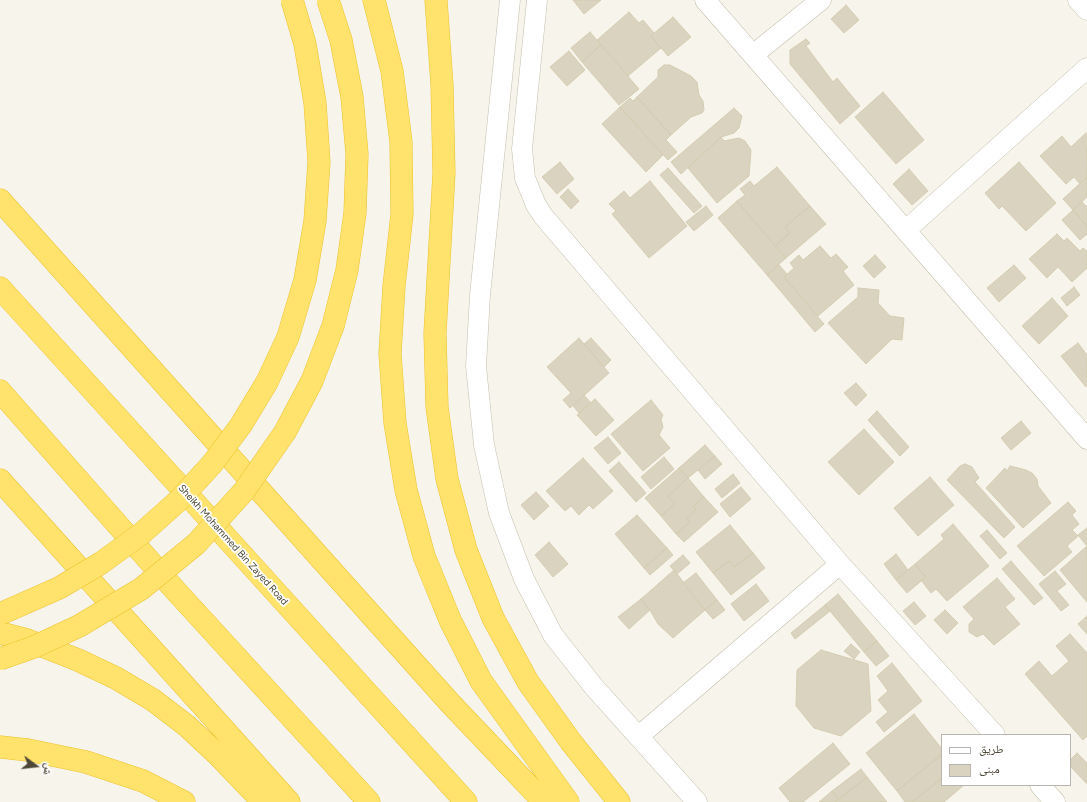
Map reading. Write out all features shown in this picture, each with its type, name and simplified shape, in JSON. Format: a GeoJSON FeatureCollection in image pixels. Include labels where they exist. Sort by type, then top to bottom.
{"type":"FeatureCollection","features":[{"type":"Feature","properties":{"kind":"highway"},"geometry":{"type":"LineString","coordinates":[[0,614],[59,588],[101,563],[141,534],[178,501],[212,464],[241,425],[267,382],[288,337],[305,280],[316,214],[319,162],[315,103],[305,44],[292,0]]}},
{"type":"Feature","properties":{"kind":"highway"},"geometry":{"type":"LineString","coordinates":[[0,659],[34,647],[79,626],[141,589],[196,544],[244,491],[284,432],[312,381],[333,326],[347,270],[355,212],[357,154],[352,96],[341,40],[328,0]]}},
{"type":"Feature","properties":{"kind":"highway"},"geometry":{"type":"LineString","coordinates":[[374,0],[392,71],[401,142],[402,214],[394,286],[390,354],[395,423],[406,490],[424,556],[450,620],[481,681],[568,802]]}},
{"type":"Feature","properties":{"kind":"highway"},"geometry":{"type":"LineString","coordinates":[[436,0],[442,85],[444,173],[435,333],[437,407],[447,479],[466,550],[493,618],[528,682],[571,742],[619,802]]}},
{"type":"Feature","properties":{"kind":"highway"},"geometry":{"type":"LineString","coordinates":[[1,201],[450,703],[544,802]]}},
{"type":"Feature","properties":{"kind":"highway","name":"Sheikh Mohammed Bin Zayed Road"},"geometry":{"type":"LineString","coordinates":[[0,288],[466,802]]}},
{"type":"Feature","properties":{"kind":"highway"},"geometry":{"type":"LineString","coordinates":[[0,391],[175,590],[369,802]]}},
{"type":"Feature","properties":{"kind":"highway"},"geometry":{"type":"LineString","coordinates":[[0,480],[288,802]]}},
{"type":"Feature","properties":{"kind":"highway"},"geometry":{"type":"LineString","coordinates":[[0,633],[27,640],[78,660],[116,678],[153,700],[187,726],[218,755],[263,802]]}},
{"type":"Feature","properties":{"kind":"highway"},"geometry":{"type":"LineString","coordinates":[[0,747],[28,750],[86,762],[143,781],[184,802]]}},
{"type":"Feature","properties":{"kind":"street"},"geometry":{"type":"LineString","coordinates":[[510,0],[480,295],[476,366],[484,445],[499,513],[524,579],[550,628],[594,687],[697,802]]}},
{"type":"Feature","properties":{"kind":"street"},"geometry":{"type":"LineString","coordinates":[[537,0],[522,149],[526,178],[536,205],[840,564],[993,734]]}},
{"type":"Feature","properties":{"kind":"street"},"geometry":{"type":"LineString","coordinates":[[705,0],[1087,439]]}},
{"type":"Feature","properties":{"kind":"street"},"geometry":{"type":"LineString","coordinates":[[753,55],[821,0]]}},
{"type":"Feature","properties":{"kind":"street"},"geometry":{"type":"LineString","coordinates":[[1078,0],[1087,10]]}},
{"type":"Feature","properties":{"kind":"street"},"geometry":{"type":"LineString","coordinates":[[906,230],[1087,68]]}},
{"type":"Feature","properties":{"kind":"street"},"geometry":{"type":"LineString","coordinates":[[639,736],[840,564]]}},
{"type":"Feature","properties":{"kind":"street"},"geometry":{"type":"LineString","coordinates":[[1041,786],[1055,802]]}},
{"type":"Feature","properties":{"kind":"building"},"geometry":{"type":"Polygon","coordinates":[[[573,0],[601,0],[584,14],[573,0]]]}},
{"type":"Feature","properties":{"kind":"building"},"geometry":{"type":"Polygon","coordinates":[[[846,5],[859,20],[844,33],[831,19],[846,5]]]}},
{"type":"Feature","properties":{"kind":"building"},"geometry":{"type":"Polygon","coordinates":[[[629,12],[639,23],[643,20],[654,33],[651,36],[661,48],[628,76],[597,40],[629,12]]]}},
{"type":"Feature","properties":{"kind":"building"},"geometry":{"type":"Polygon","coordinates":[[[673,17],[691,37],[668,56],[651,36],[673,17]]]}},
{"type":"Feature","properties":{"kind":"building"},"geometry":{"type":"Polygon","coordinates":[[[590,32],[601,45],[582,62],[571,48],[590,32]]]}},
{"type":"Feature","properties":{"kind":"building"},"geometry":{"type":"Polygon","coordinates":[[[806,39],[810,43],[806,46],[833,82],[837,78],[860,106],[840,124],[790,64],[790,50],[806,39]]]}},
{"type":"Feature","properties":{"kind":"building"},"geometry":{"type":"Polygon","coordinates":[[[601,45],[639,89],[619,105],[582,62],[601,45]]]}},
{"type":"Feature","properties":{"kind":"building"},"geometry":{"type":"Polygon","coordinates":[[[569,51],[585,70],[567,86],[550,67],[569,51]]]}},
{"type":"Feature","properties":{"kind":"building"},"geometry":{"type":"Polygon","coordinates":[[[664,65],[670,65],[691,76],[697,82],[699,95],[703,101],[704,110],[702,113],[691,117],[671,135],[637,97],[658,77],[658,70],[664,65]]]}},
{"type":"Feature","properties":{"kind":"building"},"geometry":{"type":"Polygon","coordinates":[[[883,92],[924,140],[896,164],[855,117],[883,92]]]}},
{"type":"Feature","properties":{"kind":"building"},"geometry":{"type":"Polygon","coordinates":[[[637,97],[671,135],[666,140],[677,152],[668,160],[620,107],[630,98],[633,101],[637,97]]]}},
{"type":"Feature","properties":{"kind":"building"},"geometry":{"type":"Polygon","coordinates":[[[620,107],[663,155],[646,172],[602,124],[620,107]]]}},
{"type":"Feature","properties":{"kind":"building"},"geometry":{"type":"Polygon","coordinates":[[[734,108],[742,116],[739,128],[734,133],[721,137],[681,174],[671,162],[734,108]]]}},
{"type":"Feature","properties":{"kind":"building"},"geometry":{"type":"Polygon","coordinates":[[[1086,133],[1087,177],[1080,184],[1074,177],[1066,184],[1040,156],[1062,136],[1071,147],[1086,133]]]}},
{"type":"Feature","properties":{"kind":"building"},"geometry":{"type":"Polygon","coordinates":[[[721,137],[724,141],[739,138],[745,141],[751,150],[749,176],[717,203],[688,168],[721,137]]]}},
{"type":"Feature","properties":{"kind":"building"},"geometry":{"type":"Polygon","coordinates":[[[560,162],[574,179],[557,194],[542,177],[560,162]]]}},
{"type":"Feature","properties":{"kind":"building"},"geometry":{"type":"Polygon","coordinates":[[[1019,162],[1056,203],[1026,231],[1002,206],[999,209],[985,193],[1019,162]]]}},
{"type":"Feature","properties":{"kind":"building"},"geometry":{"type":"Polygon","coordinates":[[[777,167],[810,206],[785,227],[790,233],[775,246],[737,201],[745,195],[740,189],[750,181],[754,186],[777,167]]]}},
{"type":"Feature","properties":{"kind":"building"},"geometry":{"type":"Polygon","coordinates":[[[668,168],[702,206],[694,213],[660,175],[668,168]]]}},
{"type":"Feature","properties":{"kind":"building"},"geometry":{"type":"Polygon","coordinates":[[[909,169],[928,191],[912,205],[893,184],[909,169]]]}},
{"type":"Feature","properties":{"kind":"building"},"geometry":{"type":"Polygon","coordinates":[[[1087,177],[1087,197],[1073,210],[1063,199],[1087,177]]]}},
{"type":"Feature","properties":{"kind":"building"},"geometry":{"type":"Polygon","coordinates":[[[650,181],[687,226],[649,258],[612,214],[616,211],[609,204],[624,191],[630,198],[650,181]]]}},
{"type":"Feature","properties":{"kind":"building"},"geometry":{"type":"Polygon","coordinates":[[[568,189],[579,201],[571,209],[560,197],[568,189]]]}},
{"type":"Feature","properties":{"kind":"building"},"geometry":{"type":"Polygon","coordinates":[[[737,201],[786,258],[767,275],[718,218],[737,201]]]}},
{"type":"Feature","properties":{"kind":"building"},"geometry":{"type":"Polygon","coordinates":[[[1082,202],[1087,207],[1087,226],[1073,210],[1082,202]]]}},
{"type":"Feature","properties":{"kind":"building"},"geometry":{"type":"Polygon","coordinates":[[[706,206],[713,215],[694,231],[686,222],[706,206]]]}},
{"type":"Feature","properties":{"kind":"building"},"geometry":{"type":"Polygon","coordinates":[[[810,206],[826,224],[786,258],[775,246],[790,233],[785,227],[810,206]]]}},
{"type":"Feature","properties":{"kind":"building"},"geometry":{"type":"Polygon","coordinates":[[[1073,210],[1087,226],[1087,234],[1080,240],[1062,220],[1073,210]]]}},
{"type":"Feature","properties":{"kind":"building"},"geometry":{"type":"Polygon","coordinates":[[[1057,234],[1064,241],[1067,238],[1080,251],[1083,248],[1087,251],[1087,268],[1072,282],[1058,267],[1047,278],[1029,259],[1057,234]]]}},
{"type":"Feature","properties":{"kind":"building"},"geometry":{"type":"Polygon","coordinates":[[[820,246],[831,258],[836,254],[848,267],[843,271],[854,285],[818,316],[784,277],[794,268],[790,263],[799,255],[803,260],[820,246]]]}},
{"type":"Feature","properties":{"kind":"building"},"geometry":{"type":"Polygon","coordinates":[[[875,255],[886,267],[874,278],[863,266],[875,255]]]}},
{"type":"Feature","properties":{"kind":"building"},"geometry":{"type":"Polygon","coordinates":[[[779,265],[787,274],[784,277],[824,324],[815,332],[767,275],[779,265]]]}},
{"type":"Feature","properties":{"kind":"building"},"geometry":{"type":"Polygon","coordinates":[[[1014,265],[1026,278],[999,302],[987,288],[1014,265]]]}},
{"type":"Feature","properties":{"kind":"building"},"geometry":{"type":"Polygon","coordinates":[[[1074,287],[1080,295],[1067,306],[1061,298],[1074,287]]]}},
{"type":"Feature","properties":{"kind":"building"},"geometry":{"type":"Polygon","coordinates":[[[858,288],[879,290],[878,303],[890,316],[904,318],[902,340],[892,339],[866,364],[828,323],[858,297],[858,288]]]}},
{"type":"Feature","properties":{"kind":"building"},"geometry":{"type":"Polygon","coordinates":[[[1052,298],[1068,316],[1039,344],[1022,326],[1052,298]]]}},
{"type":"Feature","properties":{"kind":"building"},"geometry":{"type":"Polygon","coordinates":[[[579,338],[609,373],[570,408],[563,400],[571,393],[547,367],[579,338]]]}},
{"type":"Feature","properties":{"kind":"building"},"geometry":{"type":"Polygon","coordinates":[[[591,338],[611,360],[604,367],[584,344],[591,338]]]}},
{"type":"Feature","properties":{"kind":"building"},"geometry":{"type":"Polygon","coordinates":[[[1078,343],[1087,355],[1086,387],[1061,356],[1078,343]]]}},
{"type":"Feature","properties":{"kind":"building"},"geometry":{"type":"Polygon","coordinates":[[[856,383],[867,395],[856,406],[844,393],[856,383]]]}},
{"type":"Feature","properties":{"kind":"building"},"geometry":{"type":"Polygon","coordinates":[[[584,395],[591,403],[579,413],[573,406],[584,395]]]}},
{"type":"Feature","properties":{"kind":"building"},"geometry":{"type":"Polygon","coordinates":[[[595,399],[614,420],[596,436],[577,415],[595,399]]]}},
{"type":"Feature","properties":{"kind":"building"},"geometry":{"type":"Polygon","coordinates":[[[651,400],[663,415],[661,419],[663,427],[659,435],[670,448],[643,471],[611,434],[651,400]]]}},
{"type":"Feature","properties":{"kind":"building"},"geometry":{"type":"Polygon","coordinates":[[[877,411],[909,447],[900,456],[868,420],[877,411]]]}},
{"type":"Feature","properties":{"kind":"building"},"geometry":{"type":"Polygon","coordinates":[[[1021,421],[1031,433],[1011,450],[1001,438],[1021,421]]]}},
{"type":"Feature","properties":{"kind":"building"},"geometry":{"type":"Polygon","coordinates":[[[864,429],[894,462],[859,495],[828,462],[864,429]]]}},
{"type":"Feature","properties":{"kind":"building"},"geometry":{"type":"Polygon","coordinates":[[[608,437],[621,453],[608,464],[594,448],[608,437]]]}},
{"type":"Feature","properties":{"kind":"building"},"geometry":{"type":"Polygon","coordinates":[[[705,445],[715,456],[688,478],[679,468],[705,445]]]}},
{"type":"Feature","properties":{"kind":"building"},"geometry":{"type":"Polygon","coordinates":[[[715,456],[722,464],[705,479],[698,470],[715,456]]]}},
{"type":"Feature","properties":{"kind":"building"},"geometry":{"type":"Polygon","coordinates":[[[664,457],[674,469],[651,489],[641,477],[664,457]]]}},
{"type":"Feature","properties":{"kind":"building"},"geometry":{"type":"Polygon","coordinates":[[[583,458],[613,491],[593,509],[589,505],[579,515],[571,506],[565,511],[546,491],[583,458]]]}},
{"type":"Feature","properties":{"kind":"building"},"geometry":{"type":"Polygon","coordinates":[[[619,462],[646,493],[636,502],[609,471],[619,462]]]}},
{"type":"Feature","properties":{"kind":"building"},"geometry":{"type":"Polygon","coordinates":[[[965,464],[972,467],[979,478],[975,482],[1015,527],[1004,538],[947,480],[960,466],[965,464]]]}},
{"type":"Feature","properties":{"kind":"building"},"geometry":{"type":"Polygon","coordinates":[[[1010,466],[1032,473],[1037,479],[1038,486],[1051,503],[1023,528],[986,488],[1005,468],[1007,471],[1010,466]]]}},
{"type":"Feature","properties":{"kind":"building"},"geometry":{"type":"Polygon","coordinates":[[[679,468],[688,478],[668,496],[675,504],[661,516],[645,498],[679,468]]]}},
{"type":"Feature","properties":{"kind":"building"},"geometry":{"type":"Polygon","coordinates":[[[733,474],[740,483],[722,498],[715,489],[733,474]]]}},
{"type":"Feature","properties":{"kind":"building"},"geometry":{"type":"Polygon","coordinates":[[[930,477],[954,505],[918,536],[894,508],[930,477]]]}},
{"type":"Feature","properties":{"kind":"building"},"geometry":{"type":"Polygon","coordinates":[[[688,478],[704,497],[693,506],[696,510],[687,518],[690,522],[676,534],[661,516],[675,504],[668,496],[688,478]]]}},
{"type":"Feature","properties":{"kind":"building"},"geometry":{"type":"Polygon","coordinates":[[[741,487],[751,499],[730,517],[720,504],[741,487]]]}},
{"type":"Feature","properties":{"kind":"building"},"geometry":{"type":"Polygon","coordinates":[[[536,492],[549,506],[534,520],[521,505],[536,492]]]}},
{"type":"Feature","properties":{"kind":"building"},"geometry":{"type":"Polygon","coordinates":[[[704,497],[718,512],[684,542],[676,534],[690,522],[687,518],[696,510],[693,506],[704,497]]]}},
{"type":"Feature","properties":{"kind":"building"},"geometry":{"type":"Polygon","coordinates":[[[1068,502],[1076,511],[1072,515],[1079,524],[1072,530],[1078,536],[1067,546],[1072,552],[1044,576],[1017,546],[1068,502]]]}},
{"type":"Feature","properties":{"kind":"building"},"geometry":{"type":"Polygon","coordinates":[[[637,515],[667,548],[644,568],[615,534],[637,515]]]}},
{"type":"Feature","properties":{"kind":"building"},"geometry":{"type":"Polygon","coordinates":[[[953,524],[989,566],[947,601],[936,589],[931,593],[921,580],[926,577],[915,564],[944,539],[941,535],[953,524]]]}},
{"type":"Feature","properties":{"kind":"building"},"geometry":{"type":"Polygon","coordinates":[[[730,525],[753,553],[734,567],[729,561],[713,573],[696,552],[730,525]]]}},
{"type":"Feature","properties":{"kind":"building"},"geometry":{"type":"Polygon","coordinates":[[[1087,528],[1087,546],[1078,535],[1087,528]]]}},
{"type":"Feature","properties":{"kind":"building"},"geometry":{"type":"Polygon","coordinates":[[[987,530],[1007,553],[1000,559],[980,536],[987,530]]]}},
{"type":"Feature","properties":{"kind":"building"},"geometry":{"type":"Polygon","coordinates":[[[549,542],[568,564],[553,577],[535,555],[549,542]]]}},
{"type":"Feature","properties":{"kind":"building"},"geometry":{"type":"Polygon","coordinates":[[[1087,546],[1087,602],[1060,570],[1087,546]]]}},
{"type":"Feature","properties":{"kind":"building"},"geometry":{"type":"Polygon","coordinates":[[[667,548],[673,555],[650,575],[644,568],[667,548]]]}},
{"type":"Feature","properties":{"kind":"building"},"geometry":{"type":"Polygon","coordinates":[[[753,553],[765,568],[731,595],[713,573],[729,561],[734,567],[753,553]]]}},
{"type":"Feature","properties":{"kind":"building"},"geometry":{"type":"Polygon","coordinates":[[[896,554],[908,570],[896,580],[884,564],[896,554]]]}},
{"type":"Feature","properties":{"kind":"building"},"geometry":{"type":"Polygon","coordinates":[[[683,555],[690,563],[677,574],[670,566],[683,555]]]}},
{"type":"Feature","properties":{"kind":"building"},"geometry":{"type":"Polygon","coordinates":[[[1011,561],[1043,598],[1034,605],[1002,569],[1011,561]]]}},
{"type":"Feature","properties":{"kind":"building"},"geometry":{"type":"Polygon","coordinates":[[[915,564],[926,577],[907,593],[896,580],[915,564]]]}},
{"type":"Feature","properties":{"kind":"building"},"geometry":{"type":"Polygon","coordinates":[[[674,570],[705,610],[673,638],[658,624],[650,610],[641,599],[674,570]]]}},
{"type":"Feature","properties":{"kind":"building"},"geometry":{"type":"Polygon","coordinates":[[[1055,571],[1066,584],[1057,591],[1069,605],[1061,611],[1039,584],[1055,571]]]}},
{"type":"Feature","properties":{"kind":"building"},"geometry":{"type":"Polygon","coordinates":[[[696,573],[717,600],[705,610],[683,583],[696,573]]]}},
{"type":"Feature","properties":{"kind":"building"},"geometry":{"type":"Polygon","coordinates":[[[997,578],[1015,599],[1005,607],[1020,624],[994,645],[983,634],[977,637],[969,632],[969,624],[974,619],[963,607],[997,578]]]}},
{"type":"Feature","properties":{"kind":"building"},"geometry":{"type":"Polygon","coordinates":[[[756,584],[769,601],[744,621],[731,604],[756,584]]]}},
{"type":"Feature","properties":{"kind":"building"},"geometry":{"type":"Polygon","coordinates":[[[838,594],[877,641],[864,652],[825,605],[838,594]]]}},
{"type":"Feature","properties":{"kind":"building"},"geometry":{"type":"Polygon","coordinates":[[[641,599],[650,610],[629,629],[618,617],[641,599]]]}},
{"type":"Feature","properties":{"kind":"building"},"geometry":{"type":"Polygon","coordinates":[[[717,600],[725,610],[713,619],[705,610],[717,600]]]}},
{"type":"Feature","properties":{"kind":"building"},"geometry":{"type":"Polygon","coordinates":[[[914,602],[926,616],[915,625],[903,611],[914,602]]]}},
{"type":"Feature","properties":{"kind":"building"},"geometry":{"type":"Polygon","coordinates":[[[825,605],[830,611],[795,639],[791,633],[825,605]]]}},
{"type":"Feature","properties":{"kind":"building"},"geometry":{"type":"Polygon","coordinates":[[[945,610],[958,623],[947,634],[934,620],[945,610]]]}},
{"type":"Feature","properties":{"kind":"building"},"geometry":{"type":"Polygon","coordinates":[[[1087,616],[1087,634],[1078,624],[1087,616]]]}},
{"type":"Feature","properties":{"kind":"building"},"geometry":{"type":"Polygon","coordinates":[[[1070,634],[1087,653],[1087,736],[1083,740],[1025,674],[1039,661],[1052,676],[1069,661],[1056,646],[1070,634]]]}},
{"type":"Feature","properties":{"kind":"building"},"geometry":{"type":"Polygon","coordinates":[[[877,641],[889,656],[876,666],[864,652],[877,641]]]}},
{"type":"Feature","properties":{"kind":"building"},"geometry":{"type":"Polygon","coordinates":[[[851,644],[860,652],[854,659],[844,651],[851,644]]]}},
{"type":"Feature","properties":{"kind":"building"},"geometry":{"type":"Polygon","coordinates":[[[821,650],[868,664],[871,711],[841,736],[814,728],[796,706],[797,670],[821,650]]]}},
{"type":"Feature","properties":{"kind":"building"},"geometry":{"type":"Polygon","coordinates":[[[892,663],[922,701],[884,732],[876,722],[888,712],[878,700],[888,691],[877,676],[892,663]]]}},
{"type":"Feature","properties":{"kind":"building"},"geometry":{"type":"Polygon","coordinates":[[[914,714],[941,748],[941,755],[897,791],[866,753],[914,714]]]}},
{"type":"Feature","properties":{"kind":"building"},"geometry":{"type":"Polygon","coordinates":[[[833,743],[850,764],[803,802],[790,802],[779,788],[833,743]]]}},
{"type":"Feature","properties":{"kind":"building"},"geometry":{"type":"Polygon","coordinates":[[[1077,753],[1087,763],[1087,784],[1071,767],[1071,759],[1077,753]]]}},
{"type":"Feature","properties":{"kind":"building"},"geometry":{"type":"Polygon","coordinates":[[[941,755],[941,779],[912,802],[905,802],[897,791],[941,755]]]}},
{"type":"Feature","properties":{"kind":"building"},"geometry":{"type":"Polygon","coordinates":[[[861,769],[867,777],[839,799],[832,791],[861,769]]]}},
{"type":"Feature","properties":{"kind":"building"},"geometry":{"type":"Polygon","coordinates":[[[867,777],[887,802],[835,802],[839,799],[867,777]]]}},
{"type":"Feature","properties":{"kind":"building"},"geometry":{"type":"Polygon","coordinates":[[[941,779],[941,786],[963,786],[944,802],[912,802],[941,779]]]}},
{"type":"Feature","properties":{"kind":"building"},"geometry":{"type":"Polygon","coordinates":[[[832,791],[839,799],[835,802],[819,802],[832,791]]]}}]}
